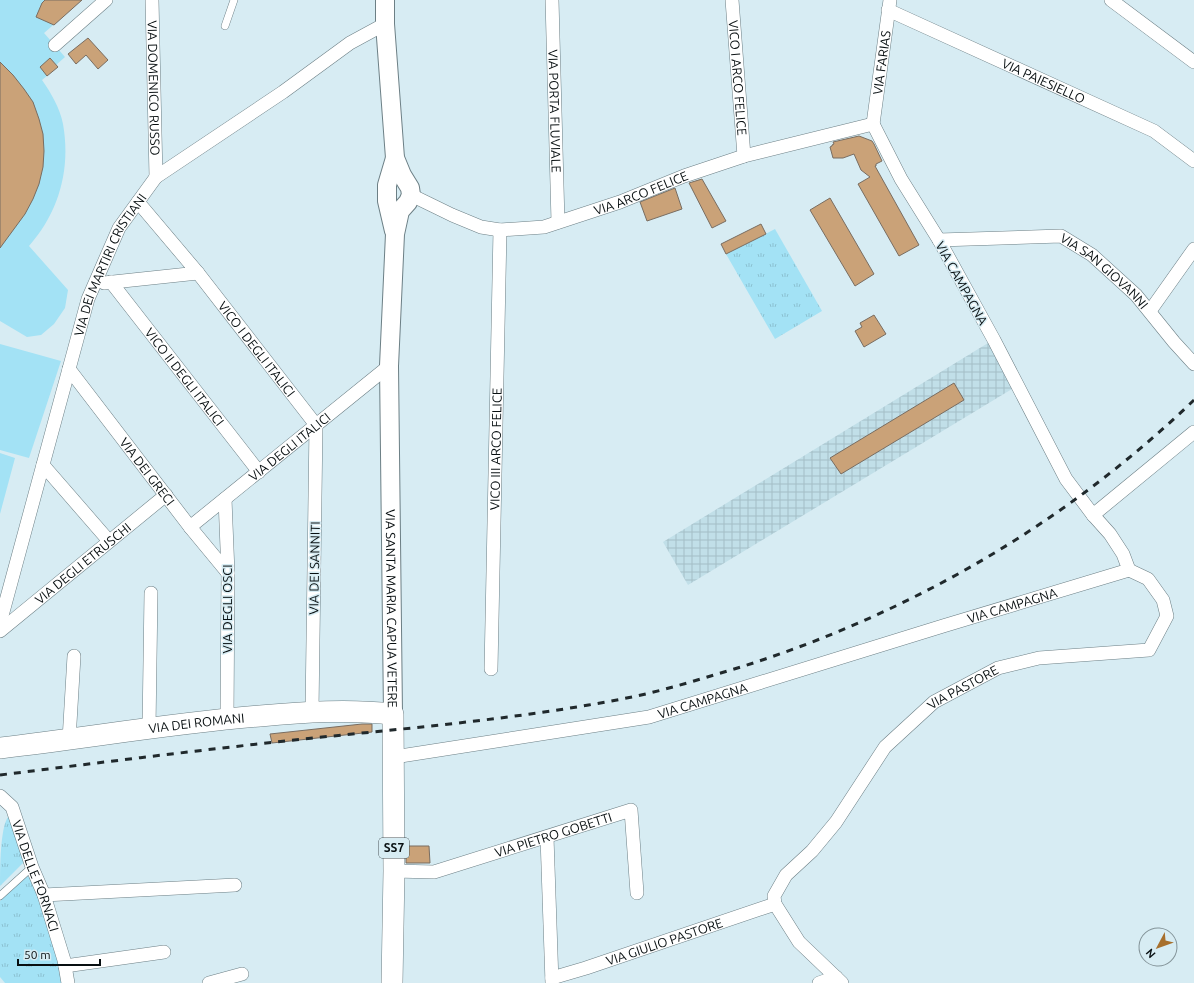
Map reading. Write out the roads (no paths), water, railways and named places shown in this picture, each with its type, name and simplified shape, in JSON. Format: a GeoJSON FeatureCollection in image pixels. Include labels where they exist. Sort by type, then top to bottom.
{"type":"FeatureCollection","features":[{"type":"Feature","properties":{"kind":"main road","name":"SS7"},"geometry":{"type":"LineString","coordinates":[[385,0],[385,24],[395,158],[402,175],[410,188],[411,196],[400,211],[395,234]]}},
{"type":"Feature","properties":{"kind":"main road","name":"SS7"},"geometry":{"type":"LineString","coordinates":[[395,158],[387,185],[387,201],[395,234]]}},
{"type":"Feature","properties":{"kind":"main road","name":"VIA SANTA MARIA CAPUA VETERE"},"geometry":{"type":"LineString","coordinates":[[392,983],[394,757],[389,366],[395,234]]}},
{"type":"Feature","properties":{"kind":"main road","name":"VIA DEI ROMANI"},"geometry":{"type":"LineString","coordinates":[[0,748],[227,718],[312,711],[368,711],[393,714]]}},
{"type":"Feature","properties":{"kind":"street"},"geometry":{"type":"LineString","coordinates":[[55,46],[106,0]]}},
{"type":"Feature","properties":{"kind":"street","name":"VIA DOMENICO RUSSO"},"geometry":{"type":"LineString","coordinates":[[152,0],[156,177]]}},
{"type":"Feature","properties":{"kind":"street","name":"VIA PORTA FLUVIALE"},"geometry":{"type":"LineString","coordinates":[[552,0],[558,222]]}},
{"type":"Feature","properties":{"kind":"street","name":"VICO I ARCO FELICE"},"geometry":{"type":"LineString","coordinates":[[732,0],[744,156]]}},
{"type":"Feature","properties":{"kind":"street"},"geometry":{"type":"LineString","coordinates":[[1111,0],[1192,58]]}},
{"type":"Feature","properties":{"kind":"street","name":"VIA FARIAS"},"geometry":{"type":"LineString","coordinates":[[873,124],[889,5]]}},
{"type":"Feature","properties":{"kind":"street","name":"VIA PAIESIELLO"},"geometry":{"type":"LineString","coordinates":[[889,5],[1154,131],[1194,161]]}},
{"type":"Feature","properties":{"kind":"street","name":"VIA DEI MARTIRI CRISTIANI"},"geometry":{"type":"LineString","coordinates":[[0,623],[88,298],[119,228],[156,177],[283,92],[350,43],[385,24]]}},
{"type":"Feature","properties":{"kind":"street","name":"VIA ARCO FELICE"},"geometry":{"type":"LineString","coordinates":[[411,196],[481,227],[500,230],[544,227],[620,202],[684,176],[744,156],[873,124]]}},
{"type":"Feature","properties":{"kind":"street","name":"VIA CAMPAGNA"},"geometry":{"type":"LineString","coordinates":[[394,757],[649,718],[936,628],[1130,570],[1123,554],[1110,534],[1093,515],[1066,479],[994,340],[939,240],[902,179],[873,124]]}},
{"type":"Feature","properties":{"kind":"street","name":"VICO I DEGLI ITALICI"},"geometry":{"type":"LineString","coordinates":[[138,202],[198,273],[316,425]]}},
{"type":"Feature","properties":{"kind":"street","name":"VICO III ARCO FELICE"},"geometry":{"type":"LineString","coordinates":[[491,669],[500,230]]}},
{"type":"Feature","properties":{"kind":"street","name":"VIA SAN GIOVANNI"},"geometry":{"type":"LineString","coordinates":[[939,240],[1060,236],[1092,255],[1136,295],[1194,364]]}},
{"type":"Feature","properties":{"kind":"street"},"geometry":{"type":"LineString","coordinates":[[1150,312],[1194,249]]}},
{"type":"Feature","properties":{"kind":"street"},"geometry":{"type":"LineString","coordinates":[[94,284],[198,273]]}},
{"type":"Feature","properties":{"kind":"street","name":"VICO II DEGLI ITALICI"},"geometry":{"type":"LineString","coordinates":[[112,282],[259,472]]}},
{"type":"Feature","properties":{"kind":"street","name":"VIA DEGLI ITALICI"},"geometry":{"type":"LineString","coordinates":[[190,527],[389,366]]}},
{"type":"Feature","properties":{"kind":"street","name":"VIA DEI GRECI"},"geometry":{"type":"LineString","coordinates":[[69,369],[190,527],[228,573]]}},
{"type":"Feature","properties":{"kind":"street","name":"VIA DEI SANNITI"},"geometry":{"type":"LineString","coordinates":[[312,711],[316,425]]}},
{"type":"Feature","properties":{"kind":"street"},"geometry":{"type":"LineString","coordinates":[[1093,515],[1194,432]]}},
{"type":"Feature","properties":{"kind":"street"},"geometry":{"type":"LineString","coordinates":[[43,466],[110,541]]}},
{"type":"Feature","properties":{"kind":"street","name":"VIA DEGLI ETRUSCHI"},"geometry":{"type":"LineString","coordinates":[[0,631],[166,495]]}},
{"type":"Feature","properties":{"kind":"street","name":"VIA DEGLI OSCI"},"geometry":{"type":"LineString","coordinates":[[226,499],[228,573],[227,718]]}},
{"type":"Feature","properties":{"kind":"street","name":"VIA PASTORE"},"geometry":{"type":"LineString","coordinates":[[775,904],[774,896],[786,875],[812,851],[836,822],[885,747],[934,702],[998,668],[1005,666],[1039,658],[1149,650],[1167,616],[1163,600],[1148,579],[1130,570]]}},
{"type":"Feature","properties":{"kind":"street"},"geometry":{"type":"LineString","coordinates":[[149,728],[151,593]]}},
{"type":"Feature","properties":{"kind":"street"},"geometry":{"type":"LineString","coordinates":[[69,740],[74,656]]}},
{"type":"Feature","properties":{"kind":"street","name":"VIA DELLE FORNACI"},"geometry":{"type":"LineString","coordinates":[[0,796],[12,807],[32,867],[44,895],[65,966],[68,983]]}},
{"type":"Feature","properties":{"kind":"street","name":"VIA PIETRO GOBETTI"},"geometry":{"type":"LineString","coordinates":[[394,871],[434,872],[631,810],[638,893]]}},
{"type":"Feature","properties":{"kind":"street"},"geometry":{"type":"LineString","coordinates":[[547,837],[552,980]]}},
{"type":"Feature","properties":{"kind":"street"},"geometry":{"type":"LineString","coordinates":[[44,895],[235,885]]}},
{"type":"Feature","properties":{"kind":"street"},"geometry":{"type":"LineString","coordinates":[[775,904],[799,942],[839,980]]}},
{"type":"Feature","properties":{"kind":"street","name":"VIA GIULIO PASTORE"},"geometry":{"type":"LineString","coordinates":[[552,980],[775,904]]}},
{"type":"Feature","properties":{"kind":"street"},"geometry":{"type":"LineString","coordinates":[[65,966],[164,952]]}},
{"type":"Feature","properties":{"kind":"street"},"geometry":{"type":"LineString","coordinates":[[209,983],[242,974]]}},
{"type":"Feature","properties":{"kind":"street"},"geometry":{"type":"LineString","coordinates":[[820,983],[839,980]]}},
{"type":"Feature","properties":{"kind":"lane"},"geometry":{"type":"LineString","coordinates":[[225,26],[234,0]]}},
{"type":"Feature","properties":{"kind":"lane"},"geometry":{"type":"LineString","coordinates":[[0,896],[32,867]]}},
{"type":"Feature","properties":{"kind":"railway"},"geometry":{"type":"LineString","coordinates":[[0,775],[117,760],[553,711],[646,694],[744,666],[807,644],[868,619],[927,591],[984,559],[1040,524],[1093,486],[1145,445],[1194,400]]}}]}
